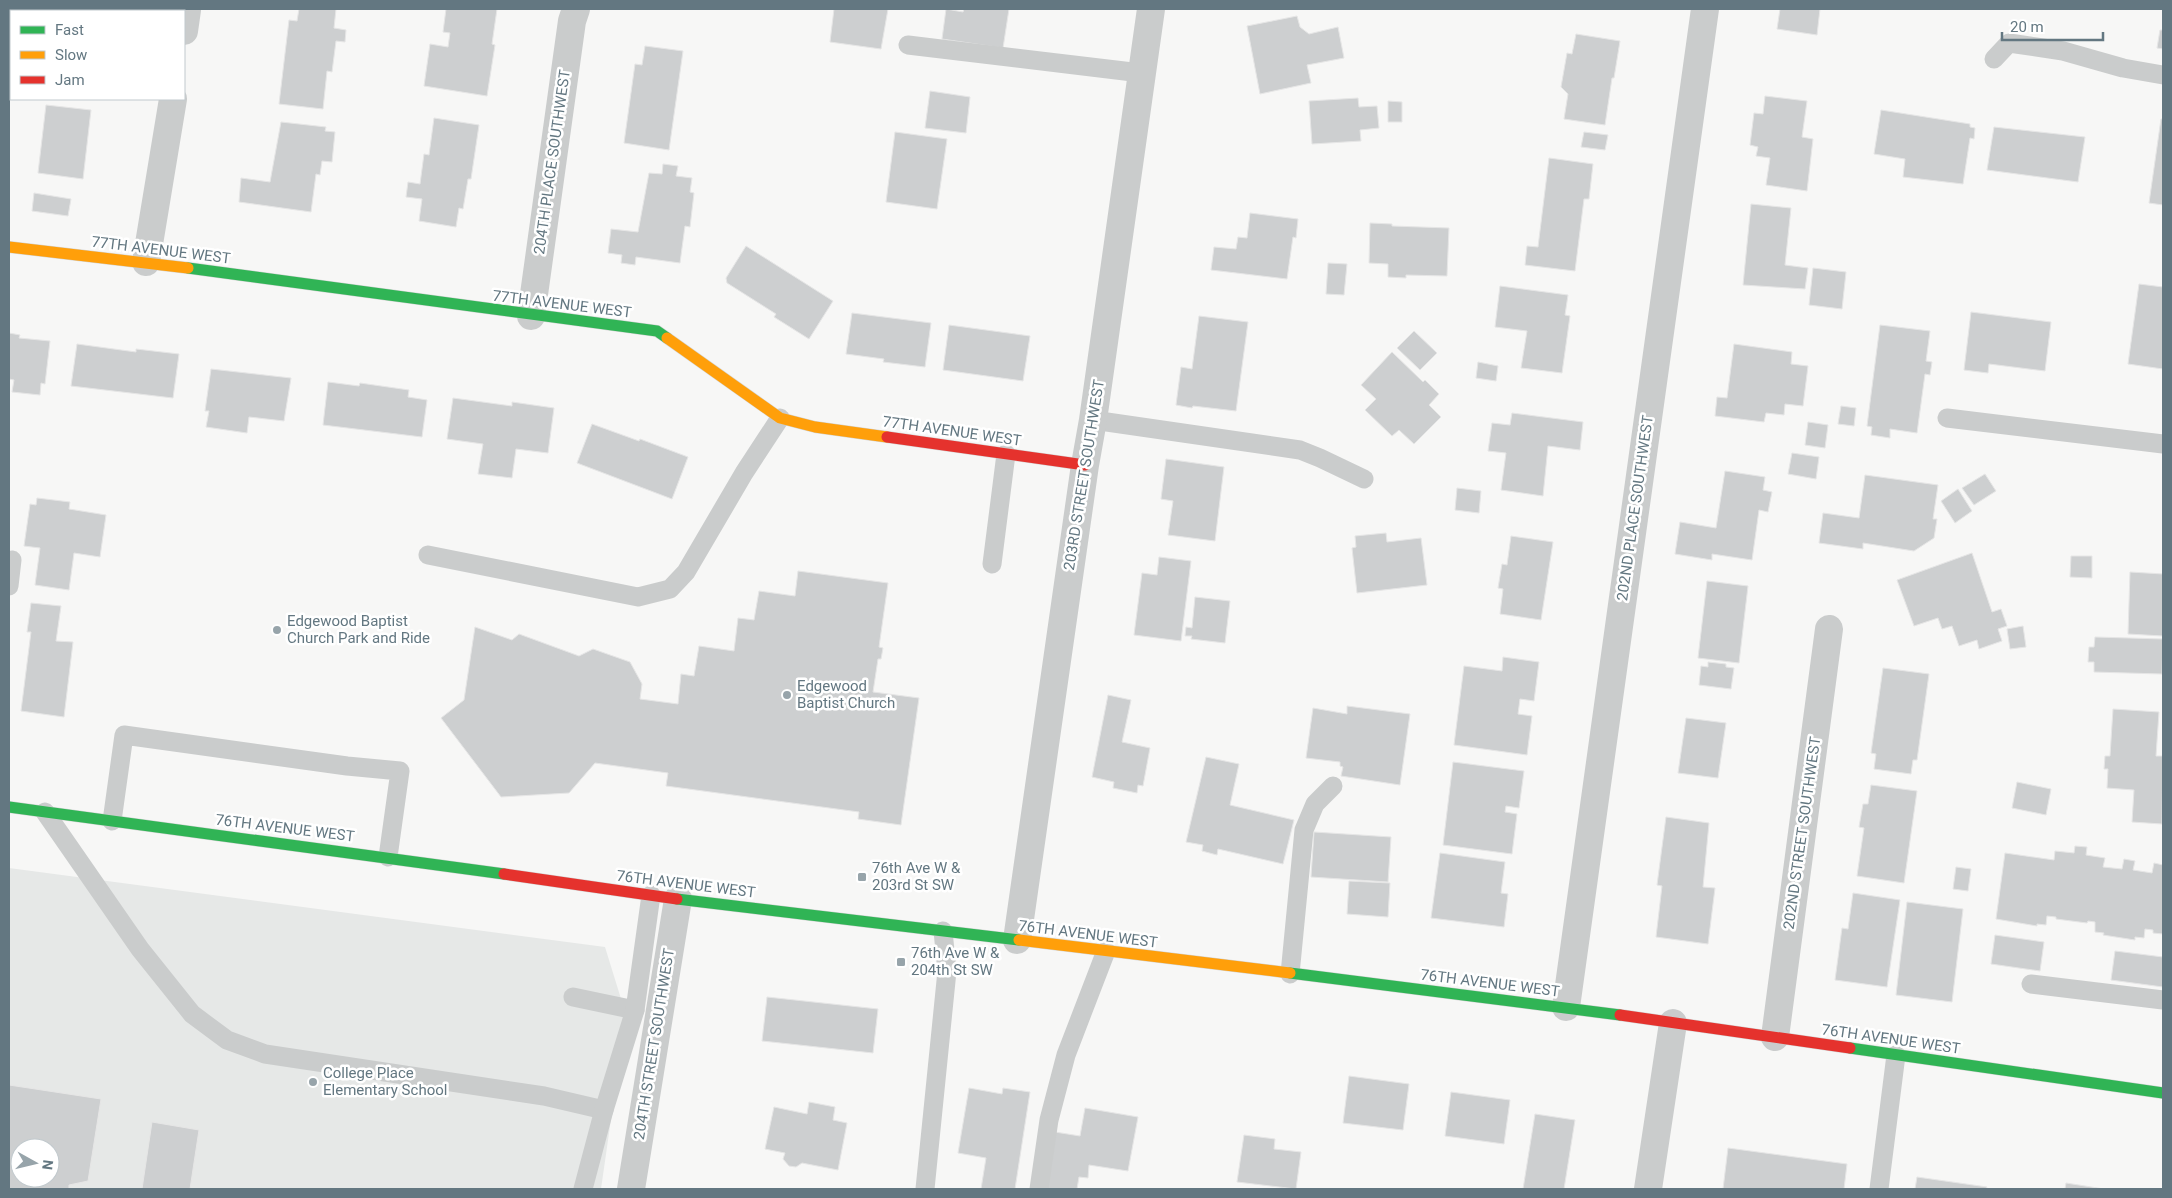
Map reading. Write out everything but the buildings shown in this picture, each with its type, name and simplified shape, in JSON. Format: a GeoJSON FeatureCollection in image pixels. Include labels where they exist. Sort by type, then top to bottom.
{"type":"FeatureCollection","features":[{"type":"Feature","properties":{"kind":"street","name":"204TH PLACE SOUTHWEST"},"geometry":{"type":"LineString","coordinates":[[531,316],[572,21],[576,9]]}},
{"type":"Feature","properties":{"kind":"street","name":"203RD STREET SOUTHWEST"},"geometry":{"type":"LineString","coordinates":[[1017,940],[1085,465],[1094,420],[1150,9]]}},
{"type":"Feature","properties":{"kind":"street","name":"202ND PLACE SOUTHWEST"},"geometry":{"type":"LineString","coordinates":[[1566,1007],[1706,9]]}},
{"type":"Feature","properties":{"kind":"street"},"geometry":{"type":"LineString","coordinates":[[146,262],[173,100]]}},
{"type":"Feature","properties":{"kind":"street","name":"77TH AVENUE WEST"},"geometry":{"type":"LineString","coordinates":[[9,246],[146,262],[531,316],[657,331],[780,418],[815,427],[1085,465]]}},
{"type":"Feature","properties":{"kind":"street","name":"202ND STREET SOUTHWEST"},"geometry":{"type":"LineString","coordinates":[[1775,1037],[1829,629]]}},
{"type":"Feature","properties":{"kind":"street","name":"76TH AVENUE WEST"},"geometry":{"type":"LineString","coordinates":[[9,806],[112,822],[388,857],[678,899],[1566,1007],[2163,1093]]}},
{"type":"Feature","properties":{"kind":"street","name":"204TH STREET SOUTHWEST"},"geometry":{"type":"LineString","coordinates":[[631,1189],[678,899]]}},
{"type":"Feature","properties":{"kind":"street"},"geometry":{"type":"LineString","coordinates":[[1648,1189],[1673,1023]]}},
{"type":"Feature","properties":{"kind":"lane"},"geometry":{"type":"LineString","coordinates":[[1994,60],[2009,43],[2063,51],[2123,68],[2163,75]]}},
{"type":"Feature","properties":{"kind":"lane"},"geometry":{"type":"LineString","coordinates":[[908,45],[1141,73]]}},
{"type":"Feature","properties":{"kind":"lane"},"geometry":{"type":"LineString","coordinates":[[428,555],[638,597],[670,589],[686,572],[744,473],[780,418]]}},
{"type":"Feature","properties":{"kind":"lane"},"geometry":{"type":"LineString","coordinates":[[1947,418],[2163,444]]}},
{"type":"Feature","properties":{"kind":"lane"},"geometry":{"type":"LineString","coordinates":[[1094,420],[1300,450],[1364,479]]}},
{"type":"Feature","properties":{"kind":"lane"},"geometry":{"type":"LineString","coordinates":[[992,564],[1006,454]]}},
{"type":"Feature","properties":{"kind":"lane"},"geometry":{"type":"LineString","coordinates":[[9,586],[12,560]]}},
{"type":"Feature","properties":{"kind":"lane"},"geometry":{"type":"LineString","coordinates":[[112,822],[124,735],[347,766],[400,771],[388,857]]}},
{"type":"Feature","properties":{"kind":"lane"},"geometry":{"type":"LineString","coordinates":[[1290,974],[1304,830],[1315,804],[1333,786]]}},
{"type":"Feature","properties":{"kind":"lane"},"geometry":{"type":"LineString","coordinates":[[46,812],[140,949],[192,1014],[227,1040],[265,1054],[544,1096],[604,1110]]}},
{"type":"Feature","properties":{"kind":"lane"},"geometry":{"type":"LineString","coordinates":[[584,1189],[604,1110],[635,1010],[651,895]]}},
{"type":"Feature","properties":{"kind":"lane"},"geometry":{"type":"LineString","coordinates":[[925,1189],[947,971],[943,931]]}},
{"type":"Feature","properties":{"kind":"lane"},"geometry":{"type":"LineString","coordinates":[[1039,1189],[1049,1120],[1066,1055],[1106,951]]}},
{"type":"Feature","properties":{"kind":"lane"},"geometry":{"type":"LineString","coordinates":[[2030,984],[2163,1000]]}},
{"type":"Feature","properties":{"kind":"lane"},"geometry":{"type":"LineString","coordinates":[[573,997],[635,1010]]}},
{"type":"Feature","properties":{"kind":"lane"},"geometry":{"type":"LineString","coordinates":[[1879,1189],[1896,1054]]}},
{"type":"Feature","properties":{"kind":"shaded area","name":"College Place Elementary School"},"geometry":{"type":"Polygon","coordinates":[[[9,868],[605,947],[626,1015],[601,1189],[9,1189],[9,868]]]}},
{"type":"Feature","properties":{"kind":"traffic: fast"},"geometry":{"type":"LineString","coordinates":[[188,268],[657,331],[667,338]]}},
{"type":"Feature","properties":{"kind":"traffic: fast"},"geometry":{"type":"LineString","coordinates":[[9,807],[504,874]]}},
{"type":"Feature","properties":{"kind":"traffic: fast"},"geometry":{"type":"LineString","coordinates":[[677,899],[1019,940]]}},
{"type":"Feature","properties":{"kind":"traffic: fast"},"geometry":{"type":"LineString","coordinates":[[1290,973],[1620,1015]]}},
{"type":"Feature","properties":{"kind":"traffic: fast"},"geometry":{"type":"LineString","coordinates":[[1850,1048],[2163,1093]]}},
{"type":"Feature","properties":{"kind":"traffic: slow"},"geometry":{"type":"LineString","coordinates":[[9,247],[188,268]]}},
{"type":"Feature","properties":{"kind":"traffic: slow"},"geometry":{"type":"LineString","coordinates":[[667,338],[780,418],[815,427],[887,437]]}},
{"type":"Feature","properties":{"kind":"traffic: slow"},"geometry":{"type":"LineString","coordinates":[[1019,940],[1290,973]]}},
{"type":"Feature","properties":{"kind":"traffic: jam"},"geometry":{"type":"LineString","coordinates":[[887,437],[1085,465]]}},
{"type":"Feature","properties":{"kind":"traffic: jam"},"geometry":{"type":"LineString","coordinates":[[504,874],[677,899]]}},
{"type":"Feature","properties":{"kind":"traffic: jam"},"geometry":{"type":"LineString","coordinates":[[1620,1015],[1850,1048]]}},
{"type":"Feature","properties":{"kind":"place","name":"Edgewood Baptist Church Park and Ride"},"geometry":{"type":"Point","coordinates":[277,630]}},
{"type":"Feature","properties":{"kind":"place","name":"Edgewood Baptist Church"},"geometry":{"type":"Point","coordinates":[787,695]}},
{"type":"Feature","properties":{"kind":"place","name":"76th Ave W & 203rd St SW"},"geometry":{"type":"Point","coordinates":[862,877]}},
{"type":"Feature","properties":{"kind":"place","name":"76th Ave W & 204th St SW"},"geometry":{"type":"Point","coordinates":[901,962]}},
{"type":"Feature","properties":{"kind":"place","name":"College Place Elementary School"},"geometry":{"type":"Point","coordinates":[313,1082]}}]}
